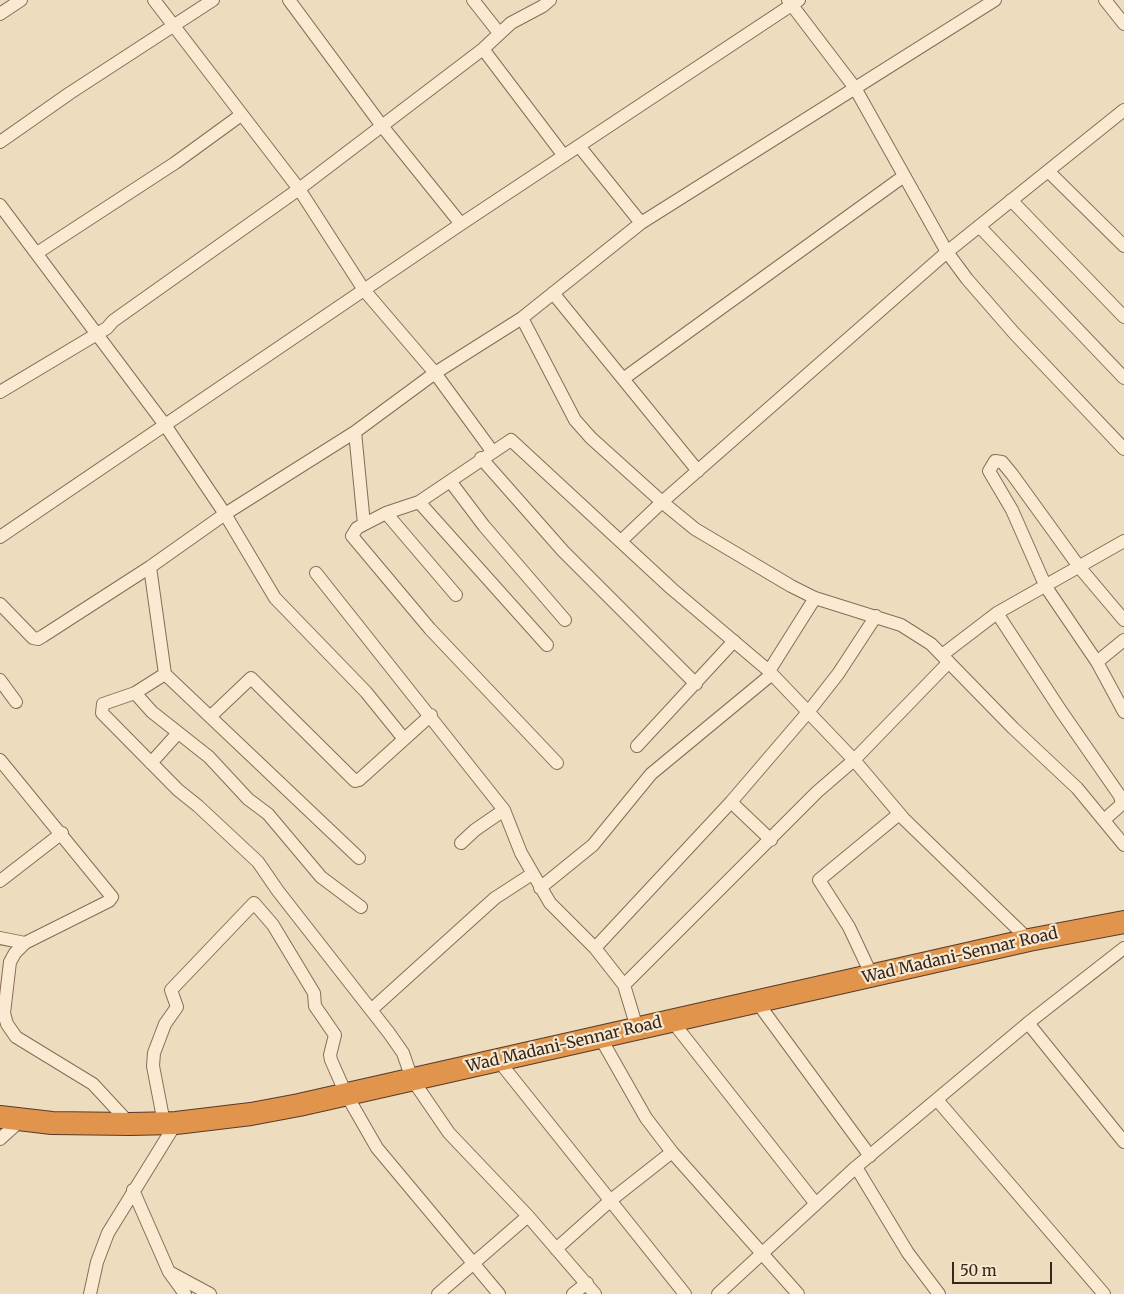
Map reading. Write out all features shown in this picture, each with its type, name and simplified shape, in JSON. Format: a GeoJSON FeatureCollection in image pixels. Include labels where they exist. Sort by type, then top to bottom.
{"type":"FeatureCollection","features":[{"type":"Feature","properties":{"kind":"highway","name":"Wad Madani-Sennar Road"},"geometry":{"type":"LineString","coordinates":[[10,1118],[130,1124],[170,1123],[252,1114],[1029,940],[1124,922]]}},
{"type":"Feature","properties":{"kind":"street"},"geometry":{"type":"LineString","coordinates":[[0,14],[21,0]]}},
{"type":"Feature","properties":{"kind":"street"},"geometry":{"type":"LineString","coordinates":[[154,0],[298,189],[364,290],[435,373],[487,454],[563,551],[696,684]]}},
{"type":"Feature","properties":{"kind":"street"},"geometry":{"type":"LineString","coordinates":[[0,142],[172,26],[214,0]]}},
{"type":"Feature","properties":{"kind":"street"},"geometry":{"type":"LineString","coordinates":[[289,0],[382,126],[461,224]]}},
{"type":"Feature","properties":{"kind":"street"},"geometry":{"type":"LineString","coordinates":[[473,0],[499,34]]}},
{"type":"Feature","properties":{"kind":"street"},"geometry":{"type":"LineString","coordinates":[[0,392],[98,334],[382,126],[483,49],[511,23],[543,6],[550,0]]}},
{"type":"Feature","properties":{"kind":"street"},"geometry":{"type":"LineString","coordinates":[[0,604],[33,638],[38,639],[150,567],[225,514],[355,432],[435,373],[522,318],[641,223],[995,0]]}},
{"type":"Feature","properties":{"kind":"street"},"geometry":{"type":"LineString","coordinates":[[1105,0],[1124,24]]}},
{"type":"Feature","properties":{"kind":"street"},"geometry":{"type":"LineString","coordinates":[[0,537],[461,224],[793,2],[855,88],[947,252],[1014,333],[1124,449]]}},
{"type":"Feature","properties":{"kind":"street"},"geometry":{"type":"LineString","coordinates":[[483,49],[564,156]]}},
{"type":"Feature","properties":{"kind":"street"},"geometry":{"type":"LineString","coordinates":[[621,541],[662,502],[947,252],[1124,110]]}},
{"type":"Feature","properties":{"kind":"street"},"geometry":{"type":"LineString","coordinates":[[37,253],[144,184],[241,115]]}},
{"type":"Feature","properties":{"kind":"street"},"geometry":{"type":"LineString","coordinates":[[580,146],[641,223]]}},
{"type":"Feature","properties":{"kind":"street"},"geometry":{"type":"LineString","coordinates":[[1048,171],[1124,246]]}},
{"type":"Feature","properties":{"kind":"street"},"geometry":{"type":"LineString","coordinates":[[623,379],[904,176]]}},
{"type":"Feature","properties":{"kind":"street"},"geometry":{"type":"LineString","coordinates":[[1011,200],[1124,317]]}},
{"type":"Feature","properties":{"kind":"street"},"geometry":{"type":"LineString","coordinates":[[0,205],[165,425],[225,514],[275,598],[366,692],[404,739]]}},
{"type":"Feature","properties":{"kind":"street"},"geometry":{"type":"LineString","coordinates":[[979,226],[1124,378]]}},
{"type":"Feature","properties":{"kind":"street"},"geometry":{"type":"LineString","coordinates":[[553,293],[698,471]]}},
{"type":"Feature","properties":{"kind":"street"},"geometry":{"type":"LineString","coordinates":[[522,318],[574,420],[591,438],[662,502],[695,529],[814,598],[901,624],[916,633],[946,658],[1013,728],[1077,788],[1124,845]]}},
{"type":"Feature","properties":{"kind":"street"},"geometry":{"type":"LineString","coordinates":[[355,432],[364,524]]}},
{"type":"Feature","properties":{"kind":"street"},"geometry":{"type":"LineString","coordinates":[[556,763],[430,629],[352,536],[353,532],[364,524],[386,513],[419,502],[487,454],[511,440],[672,589],[771,673],[854,760],[899,814],[1029,940]]}},
{"type":"Feature","properties":{"kind":"street"},"geometry":{"type":"LineString","coordinates":[[1124,620],[1080,568],[1012,474],[1002,462],[995,461],[989,471],[1012,510],[1046,587],[1097,662],[1124,712]]}},
{"type":"Feature","properties":{"kind":"street"},"geometry":{"type":"LineString","coordinates":[[450,481],[492,536],[565,620]]}},
{"type":"Feature","properties":{"kind":"street"},"geometry":{"type":"LineString","coordinates":[[419,502],[547,645]]}},
{"type":"Feature","properties":{"kind":"street"},"geometry":{"type":"LineString","coordinates":[[386,513],[456,595]]}},
{"type":"Feature","properties":{"kind":"street"},"geometry":{"type":"LineString","coordinates":[[624,986],[817,792],[854,760],[946,658],[997,613],[1080,568],[1124,541]]}},
{"type":"Feature","properties":{"kind":"street"},"geometry":{"type":"LineString","coordinates":[[150,567],[165,674],[359,858]]}},
{"type":"Feature","properties":{"kind":"street"},"geometry":{"type":"LineString","coordinates":[[316,573],[504,810],[521,853],[540,888],[558,912],[595,948],[624,986],[637,1028]]}},
{"type":"Feature","properties":{"kind":"street"},"geometry":{"type":"LineString","coordinates":[[540,888],[593,845],[651,774],[771,673],[814,598]]}},
{"type":"Feature","properties":{"kind":"street"},"geometry":{"type":"LineString","coordinates":[[997,613],[1061,711],[1120,796],[1122,804],[1104,820]]}},
{"type":"Feature","properties":{"kind":"street"},"geometry":{"type":"LineString","coordinates":[[595,948],[731,802],[809,711],[838,674],[876,616]]}},
{"type":"Feature","properties":{"kind":"street"},"geometry":{"type":"LineString","coordinates":[[1097,662],[1124,640]]}},
{"type":"Feature","properties":{"kind":"street"},"geometry":{"type":"LineString","coordinates":[[637,746],[734,641]]}},
{"type":"Feature","properties":{"kind":"street"},"geometry":{"type":"LineString","coordinates":[[165,674],[135,692],[103,704],[102,713],[178,790],[258,862],[300,920],[403,1053],[412,1079],[449,1133],[528,1216],[595,1294]]}},
{"type":"Feature","properties":{"kind":"street"},"geometry":{"type":"LineString","coordinates":[[211,716],[251,678],[355,781],[359,780],[431,716]]}},
{"type":"Feature","properties":{"kind":"street"},"geometry":{"type":"LineString","coordinates":[[0,680],[16,702]]}},
{"type":"Feature","properties":{"kind":"street"},"geometry":{"type":"LineString","coordinates":[[135,692],[152,712],[209,757],[248,799],[268,814],[321,877],[361,906]]}},
{"type":"Feature","properties":{"kind":"street"},"geometry":{"type":"LineString","coordinates":[[151,763],[178,733]]}},
{"type":"Feature","properties":{"kind":"street"},"geometry":{"type":"LineString","coordinates":[[0,760],[62,833],[112,897],[109,901],[25,943],[10,962],[4,1013],[7,1024],[16,1037],[93,1084],[130,1124]]}},
{"type":"Feature","properties":{"kind":"street"},"geometry":{"type":"LineString","coordinates":[[731,802],[771,840]]}},
{"type":"Feature","properties":{"kind":"street"},"geometry":{"type":"LineString","coordinates":[[462,843],[475,830],[504,810]]}},
{"type":"Feature","properties":{"kind":"street"},"geometry":{"type":"LineString","coordinates":[[872,976],[849,927],[818,880],[899,814]]}},
{"type":"Feature","properties":{"kind":"street"},"geometry":{"type":"LineString","coordinates":[[0,881],[62,833]]}},
{"type":"Feature","properties":{"kind":"street"},"geometry":{"type":"LineString","coordinates":[[371,1010],[495,898],[532,874]]}},
{"type":"Feature","properties":{"kind":"street"},"geometry":{"type":"LineString","coordinates":[[90,1294],[104,1241],[170,1123],[153,1066],[154,1053],[165,1024],[177,1007],[171,990],[254,903],[274,925],[314,993],[315,1006],[333,1032],[335,1039],[330,1055],[346,1094],[388,1164],[499,1294]]}},
{"type":"Feature","properties":{"kind":"street"},"geometry":{"type":"LineString","coordinates":[[0,938],[25,943]]}},
{"type":"Feature","properties":{"kind":"street"},"geometry":{"type":"LineString","coordinates":[[718,1294],[870,1156],[938,1101],[1028,1023],[1124,948]]}},
{"type":"Feature","properties":{"kind":"street"},"geometry":{"type":"LineString","coordinates":[[758,1002],[870,1156]]}},
{"type":"Feature","properties":{"kind":"street"},"geometry":{"type":"LineString","coordinates":[[672,1020],[816,1204]]}},
{"type":"Feature","properties":{"kind":"street"},"geometry":{"type":"LineString","coordinates":[[1028,1023],[1124,1142]]}},
{"type":"Feature","properties":{"kind":"street"},"geometry":{"type":"LineString","coordinates":[[600,1037],[646,1118],[672,1152],[798,1294]]}},
{"type":"Feature","properties":{"kind":"street"},"geometry":{"type":"LineString","coordinates":[[498,1060],[685,1294]]}},
{"type":"Feature","properties":{"kind":"street"},"geometry":{"type":"LineString","coordinates":[[938,1101],[1104,1294]]}},
{"type":"Feature","properties":{"kind":"street"},"geometry":{"type":"LineString","coordinates":[[0,1139],[10,1118]]}},
{"type":"Feature","properties":{"kind":"street"},"geometry":{"type":"LineString","coordinates":[[556,1249],[611,1200],[672,1152]]}},
{"type":"Feature","properties":{"kind":"street"},"geometry":{"type":"LineString","coordinates":[[856,1168],[908,1253],[939,1294]]}},
{"type":"Feature","properties":{"kind":"street"},"geometry":{"type":"LineString","coordinates":[[133,1190],[169,1272],[185,1294]]}},
{"type":"Feature","properties":{"kind":"street"},"geometry":{"type":"LineString","coordinates":[[438,1294],[475,1264],[528,1216]]}},
{"type":"Feature","properties":{"kind":"street"},"geometry":{"type":"LineString","coordinates":[[169,1272],[210,1294]]}},
{"type":"Feature","properties":{"kind":"street"},"geometry":{"type":"LineString","coordinates":[[573,1294],[587,1283]]}}]}
